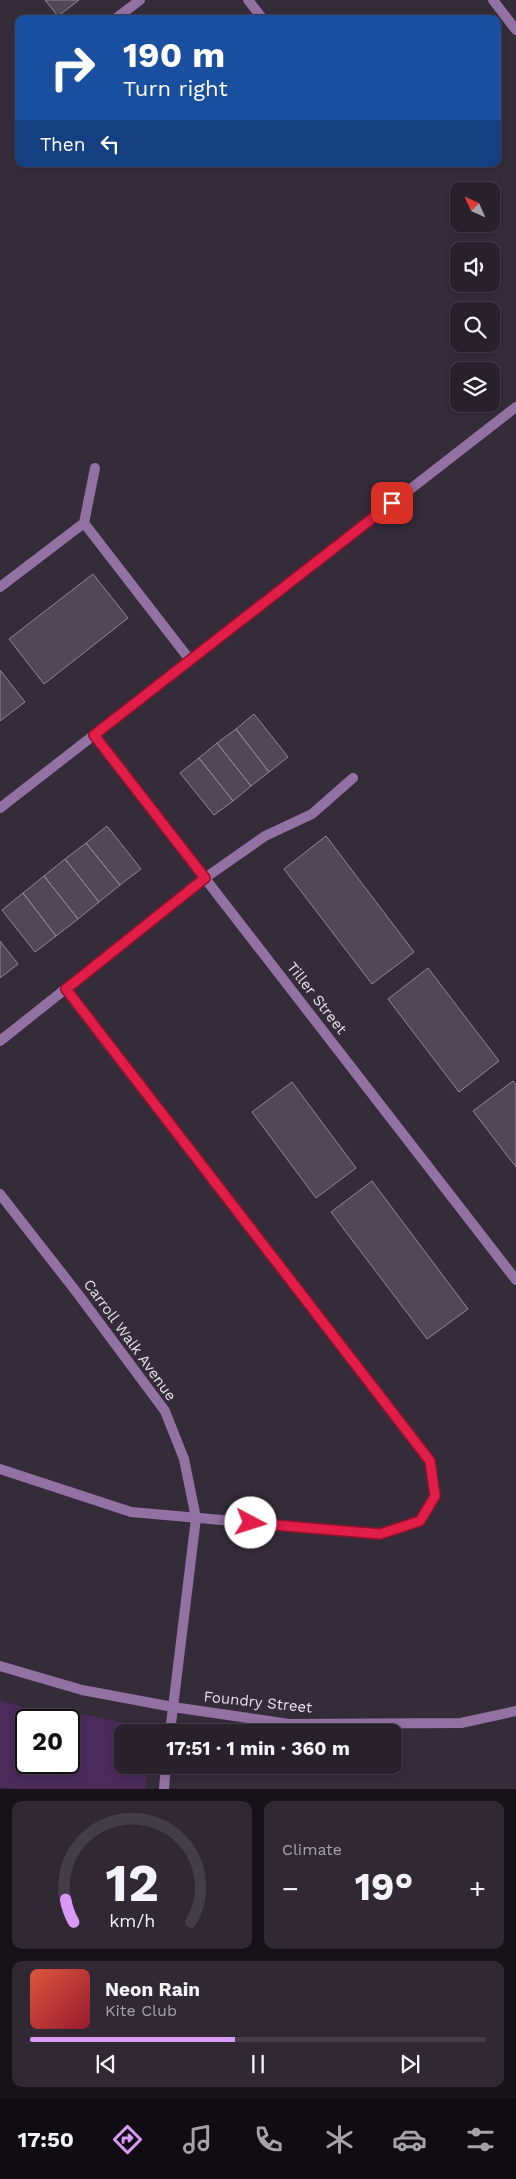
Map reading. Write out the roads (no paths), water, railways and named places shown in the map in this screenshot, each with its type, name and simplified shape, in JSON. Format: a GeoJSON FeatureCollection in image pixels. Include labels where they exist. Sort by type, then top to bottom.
{"type":"FeatureCollection","features":[{"type":"Feature","properties":{"kind":"street"},"geometry":{"type":"LineString","coordinates":[[121,15],[140,0]]}},
{"type":"Feature","properties":{"kind":"street"},"geometry":{"type":"LineString","coordinates":[[248,0],[259,15]]}},
{"type":"Feature","properties":{"kind":"street"},"geometry":{"type":"LineString","coordinates":[[493,0],[516,30]]}},
{"type":"Feature","properties":{"kind":"street"},"geometry":{"type":"LineString","coordinates":[[0,808],[516,407]]}},
{"type":"Feature","properties":{"kind":"street"},"geometry":{"type":"LineString","coordinates":[[0,587],[84,523],[95,468]]}},
{"type":"Feature","properties":{"kind":"street"},"geometry":{"type":"LineString","coordinates":[[84,523],[190,660]]}},
{"type":"Feature","properties":{"kind":"street","name":"Tiller Street"},"geometry":{"type":"LineString","coordinates":[[94,735],[516,1280]]}},
{"type":"Feature","properties":{"kind":"street"},"geometry":{"type":"LineString","coordinates":[[0,1041],[205,878],[265,836],[312,814],[353,778]]}},
{"type":"Feature","properties":{"kind":"street"},"geometry":{"type":"LineString","coordinates":[[0,1469],[131,1512],[380,1534],[420,1521],[435,1496],[430,1461],[66,989]]}},
{"type":"Feature","properties":{"kind":"street","name":"Carroll Walk Avenue"},"geometry":{"type":"LineString","coordinates":[[0,1194],[78,1294],[165,1411],[184,1459],[196,1518],[171,1724]]}},
{"type":"Feature","properties":{"kind":"street","name":"Foundry Street"},"geometry":{"type":"LineString","coordinates":[[0,1666],[82,1690],[173,1708],[290,1724],[461,1723],[516,1711]]}},
{"type":"Feature","properties":{"kind":"street"},"geometry":{"type":"LineString","coordinates":[[164,1789],[165,1774]]}}]}
